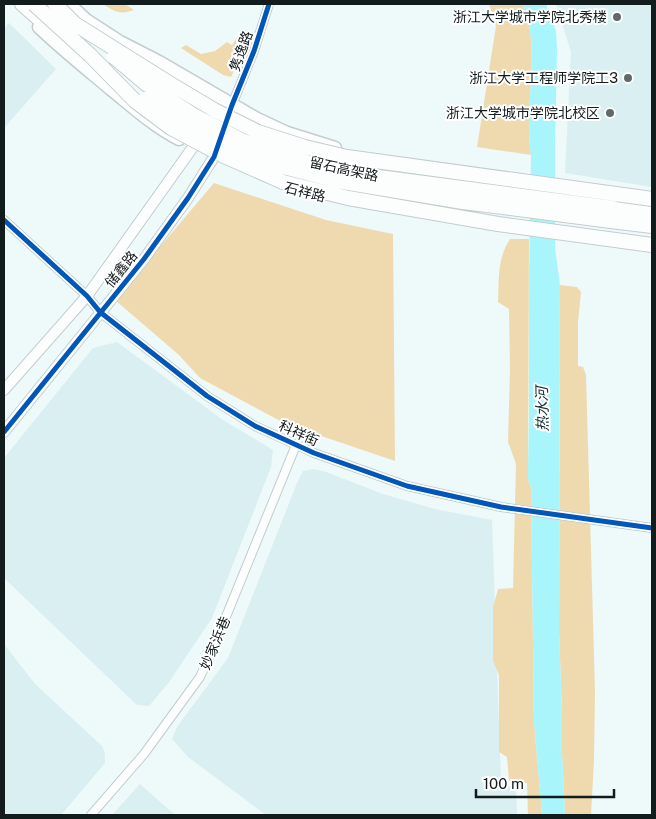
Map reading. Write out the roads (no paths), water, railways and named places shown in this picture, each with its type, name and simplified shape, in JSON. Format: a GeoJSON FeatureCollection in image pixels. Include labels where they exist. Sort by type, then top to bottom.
{"type":"FeatureCollection","features":[{"type":"Feature","properties":{"kind":"highway"},"geometry":{"type":"LineString","coordinates":[[22,4],[135,101]]}},
{"type":"Feature","properties":{"kind":"highway","name":"留石高架路"},"geometry":{"type":"LineString","coordinates":[[34,4],[90,55],[135,101],[171,128],[224,156],[283,182],[348,198],[498,224],[652,245]]}},
{"type":"Feature","properties":{"kind":"highway","name":"留石高架路"},"geometry":{"type":"LineString","coordinates":[[55,4],[75,24],[146,84],[195,116],[243,140],[306,162],[363,175],[612,214],[652,226]]}},
{"type":"Feature","properties":{"kind":"highway","name":"留石高架路"},"geometry":{"type":"LineString","coordinates":[[75,24],[216,111],[258,132],[305,147],[347,157],[652,200]]}},
{"type":"Feature","properties":{"kind":"highway","name":"留石高架路"},"geometry":{"type":"LineString","coordinates":[[90,55],[146,99],[193,128],[239,152],[280,166],[337,181],[463,202],[612,214],[652,213]]}},
{"type":"Feature","properties":{"kind":"main road","name":"石祥路"},"geometry":{"type":"LineString","coordinates":[[16,4],[55,42],[165,132],[214,157],[278,185],[345,202],[652,241]]}},
{"type":"Feature","properties":{"kind":"main road"},"geometry":{"type":"LineString","coordinates":[[69,4],[86,20],[120,42],[232,105],[287,133],[407,168],[652,200]]}},
{"type":"Feature","properties":{"kind":"street","name":"隽逸路"},"geometry":{"type":"LineString","coordinates":[[232,105],[254,51],[269,4]]}},
{"type":"Feature","properties":{"kind":"street","name":"储鑫路"},"geometry":{"type":"LineString","coordinates":[[4,390],[87,296],[193,147],[232,105]]}},
{"type":"Feature","properties":{"kind":"street","name":"储鑫路"},"geometry":{"type":"LineString","coordinates":[[4,432],[144,259],[188,198],[214,157],[232,105]]}},
{"type":"Feature","properties":{"kind":"street","name":"科祥街"},"geometry":{"type":"LineString","coordinates":[[4,220],[87,296],[100,312],[207,396],[255,426],[314,453],[407,486],[501,507],[652,528]]}},
{"type":"Feature","properties":{"kind":"street","name":"妙家浜巷"},"geometry":{"type":"LineString","coordinates":[[91,815],[144,754],[200,677],[296,445]]}},
{"type":"Feature","properties":{"kind":"water","name":"热水河"},"geometry":{"type":"Polygon","coordinates":[[[523,4],[546,4],[556,31],[557,48],[555,248],[560,285],[559,632],[565,815],[542,815],[534,721],[531,488],[528,479],[531,155],[529,117],[532,60],[528,22],[523,4]]]}},
{"type":"Feature","properties":{"kind":"place","name":"浙江大学城市学院北秀楼"},"geometry":{"type":"Point","coordinates":[617,17]}},
{"type":"Feature","properties":{"kind":"place","name":"浙江大学工程师学院工3"},"geometry":{"type":"Point","coordinates":[628,78]}},
{"type":"Feature","properties":{"kind":"place","name":"浙江大学城市学院北校区"},"geometry":{"type":"Point","coordinates":[610,113]}}]}
